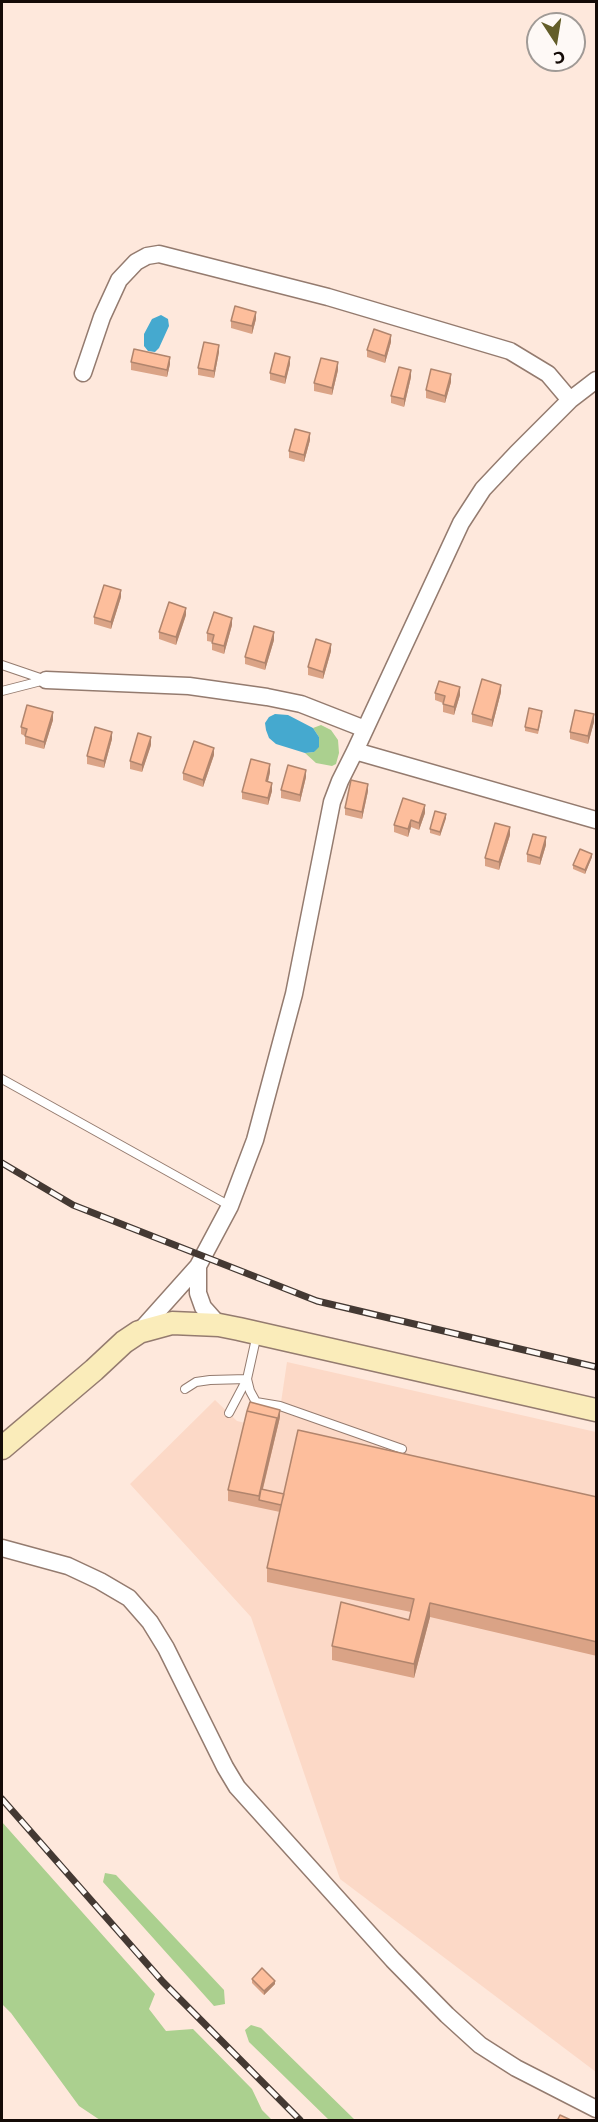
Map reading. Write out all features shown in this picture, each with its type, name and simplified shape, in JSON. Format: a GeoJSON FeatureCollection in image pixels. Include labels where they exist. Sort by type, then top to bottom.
{"type":"FeatureCollection","features":[{"type":"Feature","properties":{"kind":"street"},"geometry":{"type":"LineString","coordinates":[[82,373],[102,317],[119,280],[136,262],[147,256],[159,254],[328,297],[501,348],[530,361],[548,374],[570,400]]}},
{"type":"Feature","properties":{"kind":"street"},"geometry":{"type":"LineString","coordinates":[[4,1442],[139,1332],[198,1266],[230,1206],[255,1140],[294,994],[332,802],[340,781],[461,523],[483,489],[570,400],[597,380]]}},
{"type":"Feature","properties":{"kind":"street"},"geometry":{"type":"LineString","coordinates":[[45,680],[189,686],[267,697],[301,704],[365,729]]}},
{"type":"Feature","properties":{"kind":"street"},"geometry":{"type":"LineString","coordinates":[[355,752],[597,820]]}},
{"type":"Feature","properties":{"kind":"street"},"geometry":{"type":"LineString","coordinates":[[198,1266],[198,1293],[203,1307],[219,1325]]}},
{"type":"Feature","properties":{"kind":"street"},"geometry":{"type":"LineString","coordinates":[[139,1332],[172,1323],[219,1325],[597,1410]]}},
{"type":"Feature","properties":{"kind":"street"},"geometry":{"type":"LineString","coordinates":[[2,1548],[68,1566],[129,1598],[150,1622],[166,1648],[237,1787],[393,1960],[447,2015],[480,2044],[516,2068],[597,2109]]}},
{"type":"Feature","properties":{"kind":"lane"},"geometry":{"type":"LineString","coordinates":[[2,664],[45,680]]}},
{"type":"Feature","properties":{"kind":"lane"},"geometry":{"type":"LineString","coordinates":[[2,691],[45,680]]}},
{"type":"Feature","properties":{"kind":"lane"},"geometry":{"type":"LineString","coordinates":[[2,1079],[230,1206]]}},
{"type":"Feature","properties":{"kind":"lane"},"geometry":{"type":"LineString","coordinates":[[229,1413],[248,1379],[258,1334]]}},
{"type":"Feature","properties":{"kind":"lane"},"geometry":{"type":"LineString","coordinates":[[185,1389],[196,1383],[210,1380],[248,1379]]}},
{"type":"Feature","properties":{"kind":"lane"},"geometry":{"type":"LineString","coordinates":[[248,1379],[250,1391],[256,1402],[280,1406],[402,1449]]}},
{"type":"Feature","properties":{"kind":"shaded area"},"geometry":{"type":"Polygon","coordinates":[[[287,1362],[596,1432],[596,2072],[340,1879],[251,1617],[130,1484],[215,1400],[237,1421],[245,1423],[279,1416],[287,1362]]]}},
{"type":"Feature","properties":{"kind":"green space"},"geometry":{"type":"Polygon","coordinates":[[[321,725],[331,730],[338,740],[339,753],[336,764],[332,766],[316,763],[305,753],[314,752],[319,737],[313,728],[321,725]]]}},
{"type":"Feature","properties":{"kind":"green space"},"geometry":{"type":"Polygon","coordinates":[[[2,1822],[155,1994],[149,2009],[166,2031],[193,2029],[252,2089],[262,2110],[272,2120],[100,2120],[79,2106],[2,2004],[2,1822]]]}},
{"type":"Feature","properties":{"kind":"green space"},"geometry":{"type":"Polygon","coordinates":[[[105,1873],[116,1875],[224,1990],[225,2004],[214,2006],[103,1882],[105,1873]]]}},
{"type":"Feature","properties":{"kind":"green space"},"geometry":{"type":"Polygon","coordinates":[[[251,2025],[261,2028],[355,2120],[329,2120],[249,2042],[245,2030],[251,2025]]]}},
{"type":"Feature","properties":{"kind":"water"},"geometry":{"type":"Polygon","coordinates":[[[161,315],[168,319],[169,326],[159,348],[155,352],[148,351],[144,346],[144,334],[152,319],[161,315]]]}},
{"type":"Feature","properties":{"kind":"water"},"geometry":{"type":"Polygon","coordinates":[[[275,714],[288,715],[313,728],[319,737],[319,747],[314,752],[305,753],[276,744],[269,738],[265,723],[275,714]]]}},
{"type":"Feature","properties":{"kind":"building"},"geometry":{"type":"Polygon","coordinates":[[[235,306],[256,312],[252,326],[231,321],[235,306]]]}},
{"type":"Feature","properties":{"kind":"building"},"geometry":{"type":"Polygon","coordinates":[[[374,329],[391,335],[385,356],[367,350],[374,329]]]}},
{"type":"Feature","properties":{"kind":"building"},"geometry":{"type":"Polygon","coordinates":[[[204,342],[219,345],[214,371],[198,368],[204,342]]]}},
{"type":"Feature","properties":{"kind":"building"},"geometry":{"type":"Polygon","coordinates":[[[134,349],[170,357],[167,370],[131,362],[134,349]]]}},
{"type":"Feature","properties":{"kind":"building"},"geometry":{"type":"Polygon","coordinates":[[[275,353],[290,357],[285,377],[270,373],[275,353]]]}},
{"type":"Feature","properties":{"kind":"building"},"geometry":{"type":"Polygon","coordinates":[[[321,358],[338,362],[332,388],[314,383],[321,358]]]}},
{"type":"Feature","properties":{"kind":"building"},"geometry":{"type":"Polygon","coordinates":[[[399,367],[411,370],[404,399],[391,396],[399,367]]]}},
{"type":"Feature","properties":{"kind":"building"},"geometry":{"type":"Polygon","coordinates":[[[431,369],[451,374],[445,396],[426,390],[431,369]]]}},
{"type":"Feature","properties":{"kind":"building"},"geometry":{"type":"Polygon","coordinates":[[[295,429],[310,433],[304,455],[289,451],[295,429]]]}},
{"type":"Feature","properties":{"kind":"building"},"geometry":{"type":"Polygon","coordinates":[[[104,585],[121,590],[111,622],[94,617],[104,585]]]}},
{"type":"Feature","properties":{"kind":"building"},"geometry":{"type":"Polygon","coordinates":[[[169,602],[186,608],[176,637],[159,632],[169,602]]]}},
{"type":"Feature","properties":{"kind":"building"},"geometry":{"type":"Polygon","coordinates":[[[214,612],[232,618],[224,646],[212,643],[214,635],[207,633],[214,612]]]}},
{"type":"Feature","properties":{"kind":"building"},"geometry":{"type":"Polygon","coordinates":[[[254,626],[274,632],[265,663],[245,657],[254,626]]]}},
{"type":"Feature","properties":{"kind":"building"},"geometry":{"type":"Polygon","coordinates":[[[316,639],[331,644],[323,672],[308,667],[316,639]]]}},
{"type":"Feature","properties":{"kind":"building"},"geometry":{"type":"Polygon","coordinates":[[[482,679],[501,685],[492,720],[472,714],[482,679]]]}},
{"type":"Feature","properties":{"kind":"building"},"geometry":{"type":"Polygon","coordinates":[[[439,681],[460,687],[454,707],[443,704],[445,696],[435,693],[439,681]]]}},
{"type":"Feature","properties":{"kind":"building"},"geometry":{"type":"Polygon","coordinates":[[[27,705],[53,712],[44,742],[25,736],[27,729],[21,727],[27,705]]]}},
{"type":"Feature","properties":{"kind":"building"},"geometry":{"type":"Polygon","coordinates":[[[529,708],[542,711],[538,730],[525,727],[529,708]]]}},
{"type":"Feature","properties":{"kind":"building"},"geometry":{"type":"Polygon","coordinates":[[[575,710],[594,714],[588,736],[570,732],[575,710]]]}},
{"type":"Feature","properties":{"kind":"building"},"geometry":{"type":"Polygon","coordinates":[[[95,727],[112,732],[104,761],[87,756],[95,727]]]}},
{"type":"Feature","properties":{"kind":"building"},"geometry":{"type":"Polygon","coordinates":[[[138,733],[151,737],[142,765],[130,761],[138,733]]]}},
{"type":"Feature","properties":{"kind":"building"},"geometry":{"type":"Polygon","coordinates":[[[194,741],[214,748],[203,780],[183,773],[194,741]]]}},
{"type":"Feature","properties":{"kind":"building"},"geometry":{"type":"Polygon","coordinates":[[[251,759],[270,764],[266,781],[272,783],[268,798],[242,792],[251,759]]]}},
{"type":"Feature","properties":{"kind":"building"},"geometry":{"type":"Polygon","coordinates":[[[288,765],[306,770],[300,795],[281,790],[288,765]]]}},
{"type":"Feature","properties":{"kind":"building"},"geometry":{"type":"Polygon","coordinates":[[[351,780],[368,784],[362,812],[345,808],[351,780]]]}},
{"type":"Feature","properties":{"kind":"building"},"geometry":{"type":"Polygon","coordinates":[[[403,798],[425,805],[419,823],[411,820],[408,829],[394,825],[403,798]]]}},
{"type":"Feature","properties":{"kind":"building"},"geometry":{"type":"Polygon","coordinates":[[[435,811],[446,814],[440,832],[430,829],[435,811]]]}},
{"type":"Feature","properties":{"kind":"building"},"geometry":{"type":"Polygon","coordinates":[[[495,823],[510,827],[499,862],[485,858],[495,823]]]}},
{"type":"Feature","properties":{"kind":"building"},"geometry":{"type":"Polygon","coordinates":[[[533,834],[546,837],[540,858],[527,854],[533,834]]]}},
{"type":"Feature","properties":{"kind":"building"},"geometry":{"type":"Polygon","coordinates":[[[580,849],[592,854],[585,870],[573,865],[580,849]]]}},
{"type":"Feature","properties":{"kind":"building"},"geometry":{"type":"Polygon","coordinates":[[[250,1402],[280,1410],[277,1422],[277,1418],[247,1411],[250,1402]]]}},
{"type":"Feature","properties":{"kind":"building"},"geometry":{"type":"Polygon","coordinates":[[[247,1411],[277,1418],[259,1496],[228,1490],[247,1411]]]}},
{"type":"Feature","properties":{"kind":"building"},"geometry":{"type":"Polygon","coordinates":[[[298,1430],[597,1497],[597,1642],[430,1603],[414,1664],[332,1646],[341,1602],[409,1620],[414,1599],[267,1568],[298,1430]]]}},
{"type":"Feature","properties":{"kind":"building"},"geometry":{"type":"Polygon","coordinates":[[[261,1489],[284,1494],[281,1505],[259,1500],[261,1489]]]}},
{"type":"Feature","properties":{"kind":"building"},"geometry":{"type":"Polygon","coordinates":[[[262,1968],[275,1981],[264,1991],[252,1979],[262,1968]]]}},
{"type":"Feature","properties":{"kind":"building"},"geometry":{"type":"Polygon","coordinates":[[[560,2115],[573,2121],[557,2121],[560,2115]]]}},
{"type":"Feature","properties":{"kind":"railway"},"geometry":{"type":"LineString","coordinates":[[2,1163],[73,1205],[317,1301],[596,1367]]}},
{"type":"Feature","properties":{"kind":"railway"},"geometry":{"type":"LineString","coordinates":[[2,1799],[163,1982],[300,2120]]}}]}
